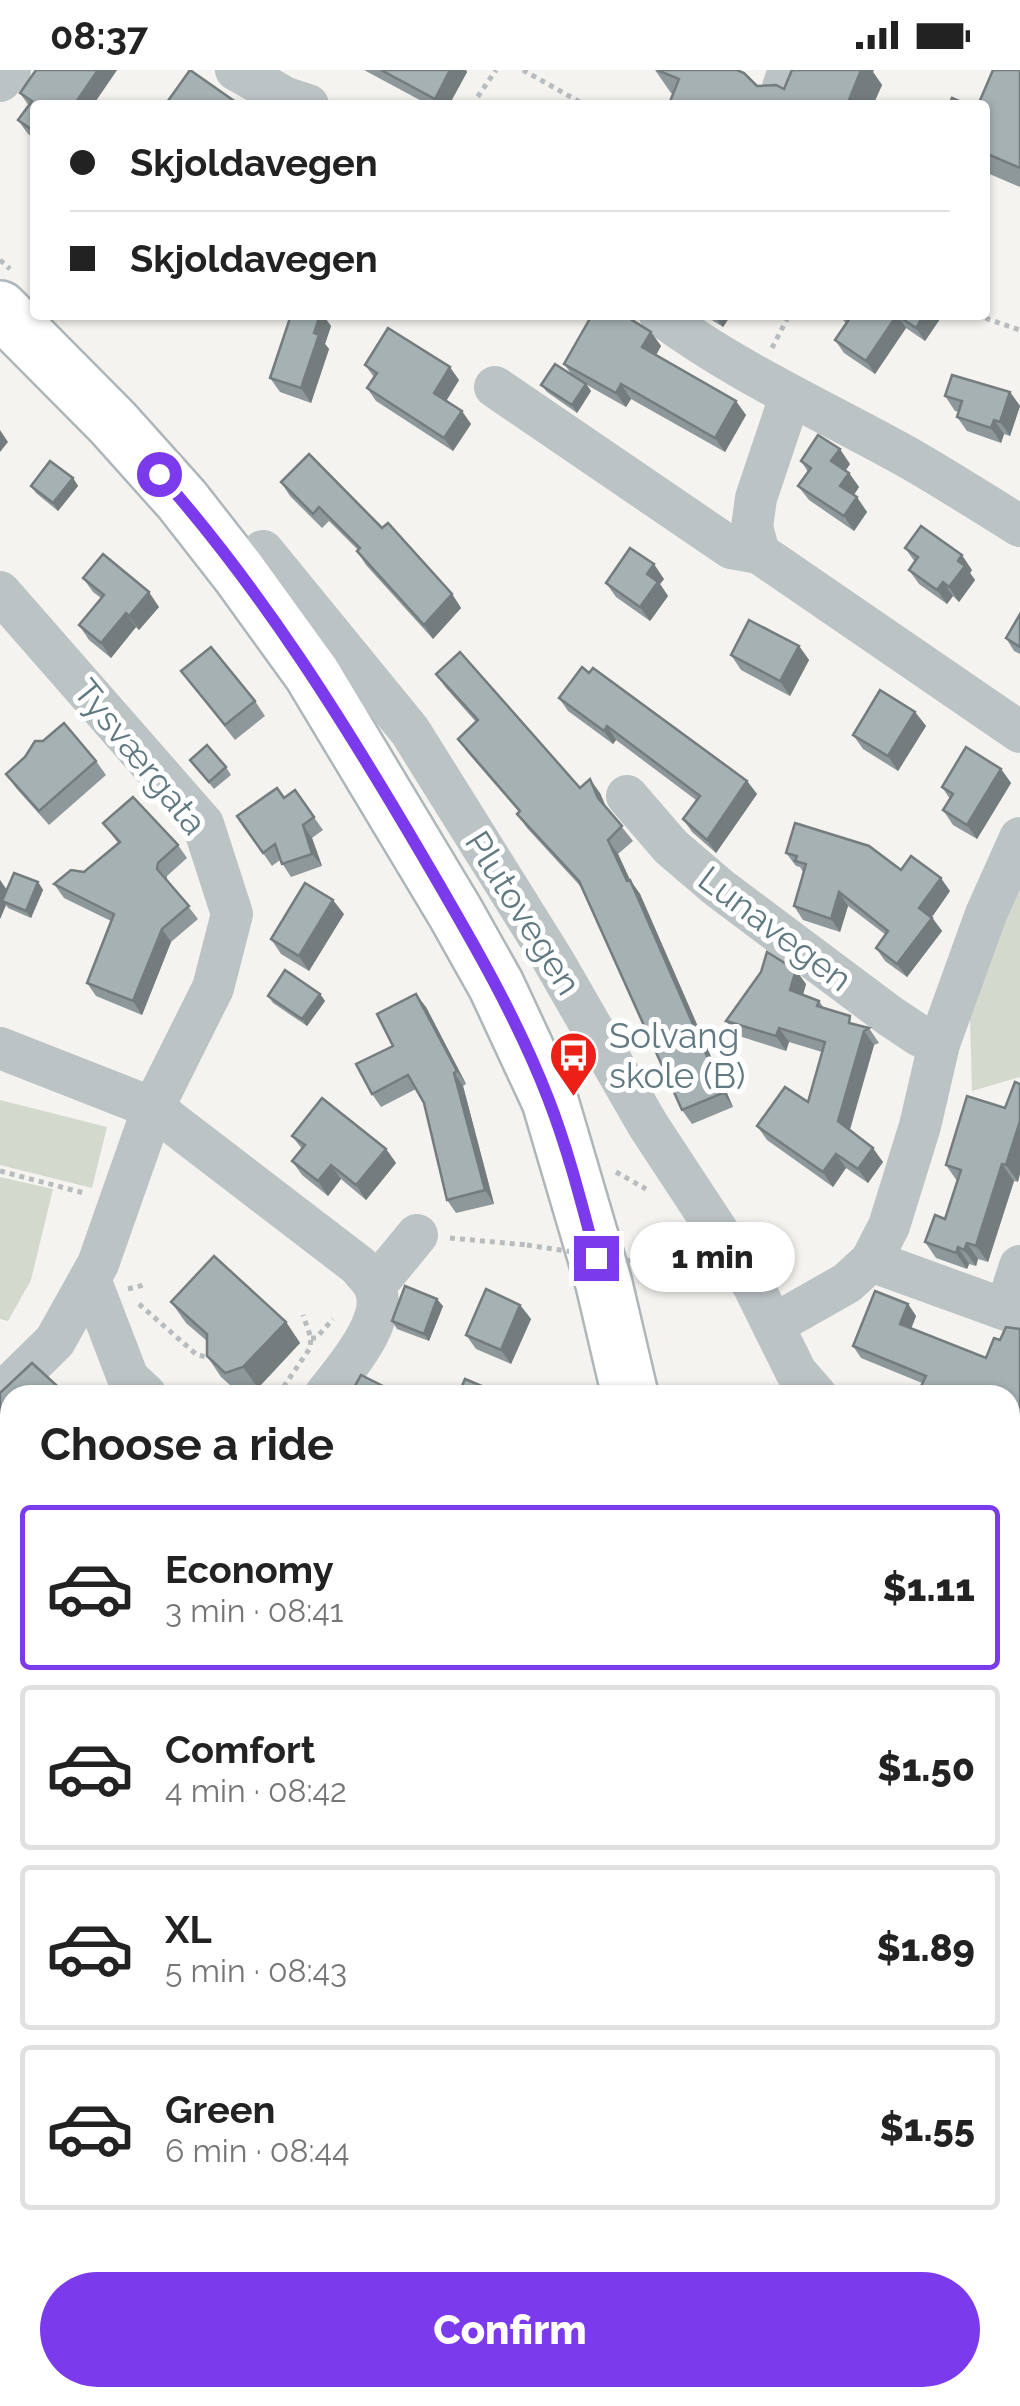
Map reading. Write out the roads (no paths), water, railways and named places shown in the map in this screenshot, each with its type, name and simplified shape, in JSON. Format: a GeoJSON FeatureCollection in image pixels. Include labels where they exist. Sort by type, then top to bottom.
{"type":"FeatureCollection","features":[{"type":"Feature","properties":{"kind":"main road"},"geometry":{"type":"LineString","coordinates":[[0,309],[113,422],[216,543],[312,674],[408,830],[496,985],[550,1101],[604,1284],[628,1385]]}},
{"type":"Feature","properties":{"kind":"street"},"geometry":{"type":"LineString","coordinates":[[0,80],[10,70]]}},
{"type":"Feature","properties":{"kind":"street"},"geometry":{"type":"LineString","coordinates":[[236,70],[288,100]]}},
{"type":"Feature","properties":{"kind":"street"},"geometry":{"type":"LineString","coordinates":[[667,320],[790,397],[914,461],[1020,526]]}},
{"type":"Feature","properties":{"kind":"street"},"geometry":{"type":"LineString","coordinates":[[495,387],[731,548],[759,552],[1020,732]]}},
{"type":"Feature","properties":{"kind":"street"},"geometry":{"type":"LineString","coordinates":[[759,552],[752,527],[756,498],[790,397]]}},
{"type":"Feature","properties":{"kind":"street","name":"Plutovegen"},"geometry":{"type":"LineString","coordinates":[[263,551],[410,732],[554,960],[648,1125],[753,1285],[796,1372],[807,1385]]}},
{"type":"Feature","properties":{"kind":"street","name":"Tysværgata"},"geometry":{"type":"LineString","coordinates":[[0,592],[203,824],[232,914],[214,988],[153,1108],[121,1203],[106,1285],[10,1385]]}},
{"type":"Feature","properties":{"kind":"street","name":"Lunavegen"},"geometry":{"type":"LineString","coordinates":[[627,796],[671,847],[719,888],[890,1016],[939,1044]]}},
{"type":"Feature","properties":{"kind":"street"},"geometry":{"type":"LineString","coordinates":[[773,1325],[847,1283],[871,1261],[889,1226],[920,1126],[939,1044],[986,914],[1020,838]]}},
{"type":"Feature","properties":{"kind":"street"},"geometry":{"type":"LineString","coordinates":[[0,1048],[153,1108],[358,1266],[375,1286],[376,1314],[365,1341],[333,1385]]}},
{"type":"Feature","properties":{"kind":"street"},"geometry":{"type":"LineString","coordinates":[[375,1286],[417,1235]]}},
{"type":"Feature","properties":{"kind":"street"},"geometry":{"type":"LineString","coordinates":[[871,1261],[1013,1312],[1020,1266]]}},
{"type":"Feature","properties":{"kind":"street"},"geometry":{"type":"LineString","coordinates":[[106,1285],[128,1378],[135,1385]]}},
{"type":"Feature","properties":{"kind":"place","name":"Solvang skole (B)"},"geometry":{"type":"Point","coordinates":[574,1098]}}]}
